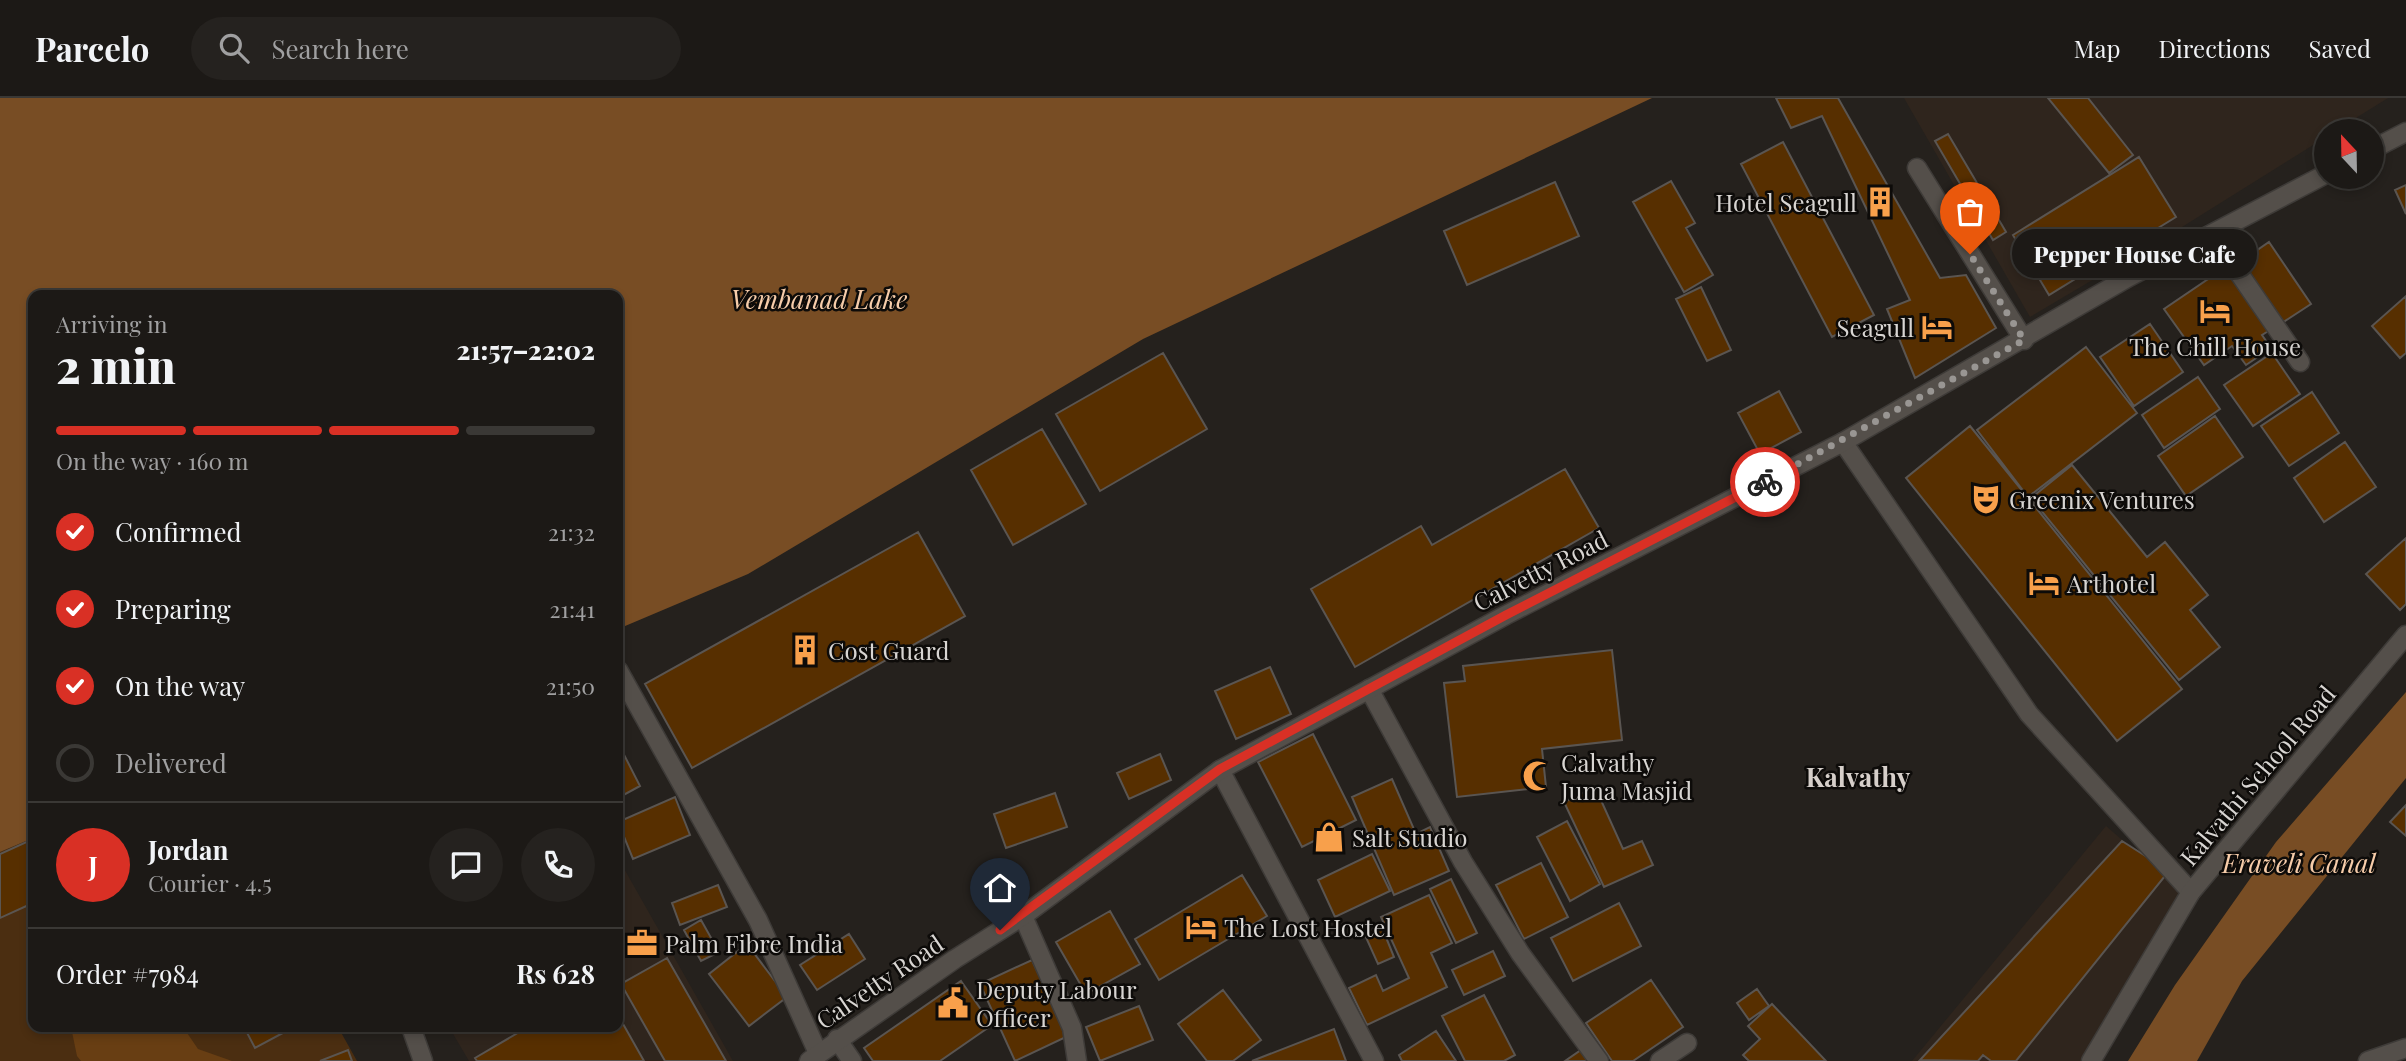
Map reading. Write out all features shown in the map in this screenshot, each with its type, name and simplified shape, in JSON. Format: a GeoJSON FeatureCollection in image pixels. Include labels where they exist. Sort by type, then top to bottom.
{"type":"FeatureCollection","features":[{"type":"Feature","properties":{"kind":"street"},"geometry":{"type":"LineString","coordinates":[[2384,143],[2406,132]]}},
{"type":"Feature","properties":{"kind":"street"},"geometry":{"type":"LineString","coordinates":[[1917,168],[2024,340]]}},
{"type":"Feature","properties":{"kind":"street","name":"Calvetty Road"},"geometry":{"type":"LineString","coordinates":[[813,1057],[1023,916],[1220,769],[1843,442],[2129,277],[2314,180]]}},
{"type":"Feature","properties":{"kind":"street"},"geometry":{"type":"LineString","coordinates":[[2212,234],[2300,362]]}},
{"type":"Feature","properties":{"kind":"street"},"geometry":{"type":"LineString","coordinates":[[1843,442],[2029,714],[2191,892]]}},
{"type":"Feature","properties":{"kind":"street","name":"Kalvathi School Road"},"geometry":{"type":"LineString","coordinates":[[2091,1061],[2191,892],[2406,635]]}},
{"type":"Feature","properties":{"kind":"street"},"geometry":{"type":"LineString","coordinates":[[623,679],[758,920],[813,1057]]}},
{"type":"Feature","properties":{"kind":"street"},"geometry":{"type":"LineString","coordinates":[[1369,689],[1463,862],[1520,953],[1599,1061]]}},
{"type":"Feature","properties":{"kind":"street"},"geometry":{"type":"LineString","coordinates":[[1220,769],[1374,1061]]}},
{"type":"Feature","properties":{"kind":"street"},"geometry":{"type":"LineString","coordinates":[[1023,916],[1072,1028],[1077,1061]]}},
{"type":"Feature","properties":{"kind":"street"},"geometry":{"type":"LineString","coordinates":[[413,1032],[423,1061]]}},
{"type":"Feature","properties":{"kind":"street"},"geometry":{"type":"LineString","coordinates":[[837,1039],[852,1061]]}},
{"type":"Feature","properties":{"kind":"street"},"geometry":{"type":"LineString","coordinates":[[1660,1061],[1687,1043]]}},
{"type":"Feature","properties":{"kind":"street"},"geometry":{"type":"LineString","coordinates":[[2368,1061],[2406,1048]]}},
{"type":"Feature","properties":{"kind":"shaded area"},"geometry":{"type":"Polygon","coordinates":[[[1904,98],[2388,98],[2354,119],[2314,119],[2314,144],[2030,317],[1904,98]]]}},
{"type":"Feature","properties":{"kind":"shaded area"},"geometry":{"type":"Polygon","coordinates":[[[2106,826],[2182,892],[2085,1061],[1912,1061],[2106,826]]]}},
{"type":"Feature","properties":{"kind":"shaded area"},"geometry":{"type":"Polygon","coordinates":[[[28,840],[28,1032],[341,1032],[357,1061],[0,1061],[0,852],[28,840]]]}},
{"type":"Feature","properties":{"kind":"shaded area","name":"Palm Fibre India"},"geometry":{"type":"Polygon","coordinates":[[[623,867],[733,1061],[469,1061],[452,1032],[623,1032],[623,867]]]}},
{"type":"Feature","properties":{"kind":"shaded area"},"geometry":{"type":"Polygon","coordinates":[[[72,1032],[186,1032],[198,1049],[232,1061],[81,1061],[77,1056],[72,1032]]]}},
{"type":"Feature","properties":{"kind":"water","name":"Vembanad Lake"},"geometry":{"type":"Polygon","coordinates":[[[0,98],[1652,98],[1143,339],[748,574],[623,627],[623,290],[28,290],[28,840],[0,852],[0,98]]]}},
{"type":"Feature","properties":{"kind":"water","name":"Eraveli Canal"},"geometry":{"type":"Polygon","coordinates":[[[2406,692],[2406,778],[2242,981],[2197,1061],[2128,1061],[2175,985],[2276,842],[2406,692]]]}},
{"type":"Feature","properties":{"kind":"building","name":"Hotel Seagull"},"geometry":{"type":"Polygon","coordinates":[[[1776,98],[1838,98],[1940,278],[1966,275],[1996,328],[1915,378],[1887,309],[1910,300],[1822,116],[1791,128],[1776,98]]]}},
{"type":"Feature","properties":{"kind":"building"},"geometry":{"type":"Polygon","coordinates":[[[2048,98],[2088,98],[2133,155],[2109,173],[2048,98]]]}},
{"type":"Feature","properties":{"kind":"building"},"geometry":{"type":"Polygon","coordinates":[[[1948,134],[2006,232],[1993,240],[1935,141],[1948,134]]]}},
{"type":"Feature","properties":{"kind":"building"},"geometry":{"type":"Polygon","coordinates":[[[1783,142],[1874,315],[1832,337],[1741,164],[1783,142]]]}},
{"type":"Feature","properties":{"kind":"building"},"geometry":{"type":"Polygon","coordinates":[[[2139,157],[2176,217],[2049,295],[2013,235],[2139,157]]]}},
{"type":"Feature","properties":{"kind":"building"},"geometry":{"type":"Polygon","coordinates":[[[1671,181],[1695,223],[1686,228],[1713,275],[1684,292],[1633,202],[1671,181]]]}},
{"type":"Feature","properties":{"kind":"building"},"geometry":{"type":"Polygon","coordinates":[[[1555,182],[1579,236],[1467,285],[1444,231],[1555,182]]]}},
{"type":"Feature","properties":{"kind":"building"},"geometry":{"type":"Polygon","coordinates":[[[2406,185],[2406,214],[2395,190],[2406,185]]]}},
{"type":"Feature","properties":{"kind":"building"},"geometry":{"type":"Polygon","coordinates":[[[2269,242],[2311,304],[2282,323],[2240,262],[2269,242]]]}},
{"type":"Feature","properties":{"kind":"building"},"geometry":{"type":"Polygon","coordinates":[[[2226,267],[2270,330],[2262,335],[2271,348],[2246,365],[2232,346],[2204,365],[2164,309],[2226,267]]]}},
{"type":"Feature","properties":{"kind":"building"},"geometry":{"type":"Polygon","coordinates":[[[1701,287],[1731,350],[1707,361],[1676,299],[1701,287]]]}},
{"type":"Feature","properties":{"kind":"building"},"geometry":{"type":"Polygon","coordinates":[[[2406,296],[2406,353],[2400,358],[2372,326],[2406,296]]]}},
{"type":"Feature","properties":{"kind":"building"},"geometry":{"type":"Polygon","coordinates":[[[2150,324],[2183,372],[2134,406],[2100,357],[2150,324]]]}},
{"type":"Feature","properties":{"kind":"building"},"geometry":{"type":"Polygon","coordinates":[[[2086,347],[2137,413],[2028,497],[1977,430],[2086,347]]]}},
{"type":"Feature","properties":{"kind":"building"},"geometry":{"type":"Polygon","coordinates":[[[1163,353],[1207,429],[1100,491],[1056,414],[1163,353]]]}},
{"type":"Feature","properties":{"kind":"building"},"geometry":{"type":"Polygon","coordinates":[[[2272,353],[2300,394],[2253,426],[2224,385],[2272,353]]]}},
{"type":"Feature","properties":{"kind":"building"},"geometry":{"type":"Polygon","coordinates":[[[2198,377],[2220,409],[2164,448],[2142,415],[2198,377]]]}},
{"type":"Feature","properties":{"kind":"building"},"geometry":{"type":"Polygon","coordinates":[[[1779,391],[1801,432],[1760,454],[1738,413],[1779,391]]]}},
{"type":"Feature","properties":{"kind":"building"},"geometry":{"type":"Polygon","coordinates":[[[2312,392],[2339,433],[2289,466],[2261,426],[2312,392]]]}},
{"type":"Feature","properties":{"kind":"building"},"geometry":{"type":"Polygon","coordinates":[[[2215,416],[2243,457],[2186,496],[2158,456],[2215,416]]]}},
{"type":"Feature","properties":{"kind":"building","name":"Arthotel"},"geometry":{"type":"Polygon","coordinates":[[[1970,426],[2182,689],[2117,741],[1906,478],[1970,426]]]}},
{"type":"Feature","properties":{"kind":"building"},"geometry":{"type":"Polygon","coordinates":[[[1042,429],[1086,504],[1013,545],[971,470],[1042,429]]]}},
{"type":"Feature","properties":{"kind":"building"},"geometry":{"type":"Polygon","coordinates":[[[2345,442],[2376,487],[2324,522],[2294,478],[2345,442]]]}},
{"type":"Feature","properties":{"kind":"building"},"geometry":{"type":"Polygon","coordinates":[[[2072,465],[2147,557],[2165,542],[2208,595],[2190,610],[2220,647],[2179,680],[2031,498],[2072,465]]]}},
{"type":"Feature","properties":{"kind":"building"},"geometry":{"type":"Polygon","coordinates":[[[1565,469],[1599,528],[1355,667],[1311,589],[1421,526],[1432,545],[1565,469]]]}},
{"type":"Feature","properties":{"kind":"building","name":"Cost Guard"},"geometry":{"type":"Polygon","coordinates":[[[918,532],[965,616],[692,768],[645,684],[918,532]]]}},
{"type":"Feature","properties":{"kind":"building"},"geometry":{"type":"Polygon","coordinates":[[[2406,538],[2406,604],[2400,610],[2366,574],[2406,538]]]}},
{"type":"Feature","properties":{"kind":"building"},"geometry":{"type":"Polygon","coordinates":[[[1612,650],[1622,740],[1542,749],[1546,787],[1457,797],[1444,683],[1465,681],[1463,666],[1612,650]]]}},
{"type":"Feature","properties":{"kind":"building"},"geometry":{"type":"Polygon","coordinates":[[[1270,667],[1291,714],[1236,739],[1215,691],[1270,667]]]}},
{"type":"Feature","properties":{"kind":"building"},"geometry":{"type":"Polygon","coordinates":[[[1313,734],[1356,820],[1302,847],[1258,762],[1313,734]]]}},
{"type":"Feature","properties":{"kind":"building"},"geometry":{"type":"Polygon","coordinates":[[[623,753],[640,786],[623,795],[623,753]]]}},
{"type":"Feature","properties":{"kind":"building"},"geometry":{"type":"Polygon","coordinates":[[[1160,754],[1171,780],[1129,799],[1117,773],[1160,754]]]}},
{"type":"Feature","properties":{"kind":"building"},"geometry":{"type":"Polygon","coordinates":[[[1392,779],[1416,834],[1430,827],[1449,871],[1394,895],[1352,797],[1392,779]]]}},
{"type":"Feature","properties":{"kind":"building"},"geometry":{"type":"Polygon","coordinates":[[[1595,787],[1623,849],[1642,841],[1653,865],[1604,887],[1564,802],[1595,787]]]}},
{"type":"Feature","properties":{"kind":"building"},"geometry":{"type":"Polygon","coordinates":[[[1055,793],[1067,827],[1006,848],[994,814],[1055,793]]]}},
{"type":"Feature","properties":{"kind":"building"},"geometry":{"type":"Polygon","coordinates":[[[675,797],[690,835],[633,859],[623,834],[623,820],[675,797]]]}},
{"type":"Feature","properties":{"kind":"building"},"geometry":{"type":"Polygon","coordinates":[[[2406,805],[2406,836],[2390,822],[2406,805]]]}},
{"type":"Feature","properties":{"kind":"building"},"geometry":{"type":"Polygon","coordinates":[[[1567,821],[1600,884],[1570,901],[1537,837],[1567,821]]]}},
{"type":"Feature","properties":{"kind":"building"},"geometry":{"type":"Polygon","coordinates":[[[28,841],[28,905],[0,918],[0,854],[28,841]]]}},
{"type":"Feature","properties":{"kind":"building"},"geometry":{"type":"Polygon","coordinates":[[[2122,841],[2169,871],[2016,1061],[1991,1061],[1983,1055],[1978,1061],[1920,1060],[2122,841]]]}},
{"type":"Feature","properties":{"kind":"building"},"geometry":{"type":"Polygon","coordinates":[[[1372,854],[1390,891],[1335,917],[1318,880],[1372,854]]]}},
{"type":"Feature","properties":{"kind":"building"},"geometry":{"type":"Polygon","coordinates":[[[1541,863],[1568,917],[1524,939],[1496,885],[1541,863]]]}},
{"type":"Feature","properties":{"kind":"building","name":"The Lost Hostel"},"geometry":{"type":"Polygon","coordinates":[[[1242,875],[1267,916],[1159,980],[1135,939],[1242,875]]]}},
{"type":"Feature","properties":{"kind":"building"},"geometry":{"type":"Polygon","coordinates":[[[1451,879],[1477,933],[1456,943],[1430,889],[1451,879]]]}},
{"type":"Feature","properties":{"kind":"building"},"geometry":{"type":"Polygon","coordinates":[[[718,885],[727,907],[680,925],[672,903],[718,885]]]}},
{"type":"Feature","properties":{"kind":"building"},"geometry":{"type":"Polygon","coordinates":[[[1429,895],[1452,943],[1431,953],[1447,987],[1367,1025],[1349,988],[1376,975],[1383,991],[1409,978],[1381,917],[1429,895]]]}},
{"type":"Feature","properties":{"kind":"building"},"geometry":{"type":"Polygon","coordinates":[[[1619,903],[1641,946],[1573,981],[1551,938],[1619,903]]]}},
{"type":"Feature","properties":{"kind":"building"},"geometry":{"type":"Polygon","coordinates":[[[1110,911],[1140,964],[1086,994],[1056,942],[1110,911]]]}},
{"type":"Feature","properties":{"kind":"building"},"geometry":{"type":"Polygon","coordinates":[[[701,920],[719,952],[701,961],[684,930],[701,920]]]}},
{"type":"Feature","properties":{"kind":"building"},"geometry":{"type":"Polygon","coordinates":[[[1381,925],[1394,957],[1378,964],[1364,933],[1381,925]]]}},
{"type":"Feature","properties":{"kind":"building"},"geometry":{"type":"Polygon","coordinates":[[[849,934],[865,959],[817,990],[800,965],[849,934]]]}},
{"type":"Feature","properties":{"kind":"building"},"geometry":{"type":"Polygon","coordinates":[[[747,944],[787,997],[749,1026],[709,974],[747,944]]]}},
{"type":"Feature","properties":{"kind":"building"},"geometry":{"type":"Polygon","coordinates":[[[1493,951],[1505,976],[1464,995],[1452,970],[1493,951]]]}},
{"type":"Feature","properties":{"kind":"building"},"geometry":{"type":"Polygon","coordinates":[[[667,958],[726,1061],[665,1061],[623,988],[623,983],[667,958]]]}},
{"type":"Feature","properties":{"kind":"building"},"geometry":{"type":"Polygon","coordinates":[[[1032,960],[1068,1036],[1015,1061],[980,984],[1032,960]]]}},
{"type":"Feature","properties":{"kind":"building"},"geometry":{"type":"Polygon","coordinates":[[[1651,980],[1683,1027],[1633,1061],[1612,1061],[1586,1023],[1651,980]]]}},
{"type":"Feature","properties":{"kind":"building","name":"Deputy Labour Officer"},"geometry":{"type":"Polygon","coordinates":[[[961,981],[992,1025],[940,1061],[873,1061],[864,1048],[961,981]]]}},
{"type":"Feature","properties":{"kind":"building"},"geometry":{"type":"Polygon","coordinates":[[[1757,989],[1769,1006],[1749,1020],[1737,1003],[1757,989]]]}},
{"type":"Feature","properties":{"kind":"building"},"geometry":{"type":"Polygon","coordinates":[[[1223,990],[1261,1040],[1233,1061],[1207,1061],[1178,1024],[1223,990]]]}},
{"type":"Feature","properties":{"kind":"building"},"geometry":{"type":"Polygon","coordinates":[[[1484,995],[1515,1055],[1504,1061],[1465,1061],[1442,1016],[1484,995]]]}},
{"type":"Feature","properties":{"kind":"building"},"geometry":{"type":"Polygon","coordinates":[[[1772,1004],[1826,1061],[1749,1061],[1743,1055],[1760,1039],[1748,1026],[1772,1004]]]}},
{"type":"Feature","properties":{"kind":"building"},"geometry":{"type":"Polygon","coordinates":[[[1139,1006],[1153,1040],[1100,1061],[1086,1027],[1139,1006]]]}},
{"type":"Feature","properties":{"kind":"building"},"geometry":{"type":"Polygon","coordinates":[[[623,1024],[644,1061],[477,1061],[475,1058],[519,1032],[623,1032],[623,1024]]]}},
{"type":"Feature","properties":{"kind":"building"},"geometry":{"type":"Polygon","coordinates":[[[1334,1029],[1346,1061],[1252,1061],[1334,1029]]]}},
{"type":"Feature","properties":{"kind":"building"},"geometry":{"type":"Polygon","coordinates":[[[1436,1031],[1456,1061],[1402,1061],[1399,1055],[1436,1031]]]}},
{"type":"Feature","properties":{"kind":"building"},"geometry":{"type":"Polygon","coordinates":[[[247,1032],[285,1032],[255,1048],[247,1032]]]}},
{"type":"Feature","properties":{"kind":"building"},"geometry":{"type":"Polygon","coordinates":[[[348,1050],[352,1061],[320,1061],[348,1050]]]}},
{"type":"Feature","properties":{"kind":"building"},"geometry":{"type":"Polygon","coordinates":[[[1581,1050],[1589,1061],[1565,1061],[1581,1050]]]}},
{"type":"Feature","properties":{"kind":"way so far"},"geometry":{"type":"LineString","coordinates":[[1765,482],[1843,442],[2024,340],[1970,254]]}},
{"type":"Feature","properties":{"kind":"place","name":"Hotel Seagull"},"geometry":{"type":"Point","coordinates":[1880,202]}},
{"type":"Feature","properties":{"kind":"place","name":"Pepper House Cafe"},"geometry":{"type":"Point","coordinates":[1970,254]}},
{"type":"Feature","properties":{"kind":"place","name":"The Chill House"},"geometry":{"type":"Point","coordinates":[2215,311]}},
{"type":"Feature","properties":{"kind":"place","name":"Seagull"},"geometry":{"type":"Point","coordinates":[1937,327]}},
{"type":"Feature","properties":{"kind":"place","name":"Greenix Ventures"},"geometry":{"type":"Point","coordinates":[1986,499]}},
{"type":"Feature","properties":{"kind":"place","name":"Arthotel"},"geometry":{"type":"Point","coordinates":[2044,583]}},
{"type":"Feature","properties":{"kind":"place","name":"Cost Guard"},"geometry":{"type":"Point","coordinates":[805,650]}},
{"type":"Feature","properties":{"kind":"place","name":"Calvathy Juma Masjid"},"geometry":{"type":"Point","coordinates":[1538,776]}},
{"type":"Feature","properties":{"kind":"place","name":"Salt Studio"},"geometry":{"type":"Point","coordinates":[1329,837]}},
{"type":"Feature","properties":{"kind":"place","name":"The Lost Hostel"},"geometry":{"type":"Point","coordinates":[1201,927]}},
{"type":"Feature","properties":{"kind":"place","name":"Palm Fibre India"},"geometry":{"type":"Point","coordinates":[642,943]}},
{"type":"Feature","properties":{"kind":"place","name":"Deputy Labour Officer"},"geometry":{"type":"Point","coordinates":[953,1003]}},
{"type":"Feature","properties":{"kind":"district","name":"Kalvathy"},"geometry":{"type":"Point","coordinates":[1858,776]}},
{"type":"Feature","properties":{"kind":"route"},"geometry":{"type":"LineString","coordinates":[[1000,930],[1023,916],[1220,769],[1506,615],[1765,482]]}}]}
